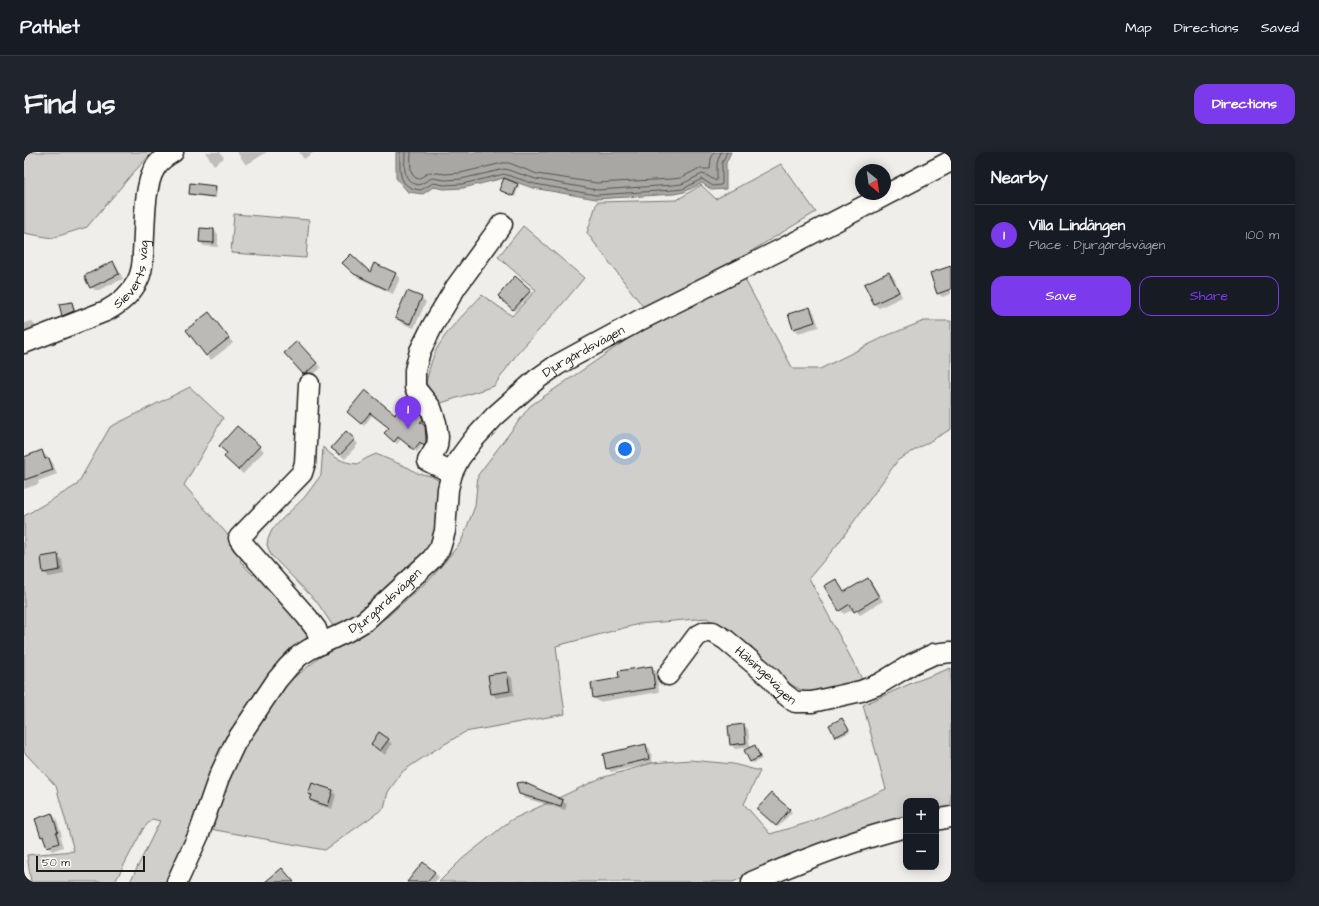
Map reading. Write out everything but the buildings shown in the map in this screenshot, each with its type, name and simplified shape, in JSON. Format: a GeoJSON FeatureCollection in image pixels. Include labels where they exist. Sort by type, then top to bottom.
{"type":"FeatureCollection","features":[{"type":"Feature","properties":{"kind":"street","name":"Sieverts väg"},"geometry":{"type":"LineString","coordinates":[[24,343],[106,311],[119,304],[128,295],[138,281],[142,268],[150,176],[155,167],[173,152]]}},
{"type":"Feature","properties":{"kind":"street","name":"Djurgårdsvägen"},"geometry":{"type":"LineString","coordinates":[[177,882],[199,834],[219,777],[235,743],[277,680],[299,656],[365,621],[432,559],[440,548],[445,531],[448,489],[452,473],[459,459],[473,440],[495,416],[537,379],[557,364],[951,161]]}},
{"type":"Feature","properties":{"kind":"street"},"geometry":{"type":"LineString","coordinates":[[452,473],[428,462],[437,446],[438,437],[436,423],[431,408],[415,388],[415,370],[420,352],[433,325],[456,287],[502,224]]}},
{"type":"Feature","properties":{"kind":"street"},"geometry":{"type":"LineString","coordinates":[[309,384],[305,463],[302,472],[239,538],[308,616],[316,629],[321,644]]}},
{"type":"Feature","properties":{"kind":"street","name":"Hälsingevägen"},"geometry":{"type":"LineString","coordinates":[[668,675],[697,636],[705,632],[714,632],[726,640],[771,678],[782,692],[795,702],[812,702],[861,691],[879,684],[912,664],[934,654],[951,652]]}},
{"type":"Feature","properties":{"kind":"street"},"geometry":{"type":"LineString","coordinates":[[939,819],[951,817]]}},
{"type":"Feature","properties":{"kind":"street"},"geometry":{"type":"LineString","coordinates":[[752,882],[814,856],[882,833],[903,828]]}},
{"type":"Feature","properties":{"kind":"shaded area"},"geometry":{"type":"Polygon","coordinates":[[[153,152],[87,227],[52,238],[24,233],[24,153],[153,152]]]}},
{"type":"Feature","properties":{"kind":"shaded area"},"geometry":{"type":"Polygon","coordinates":[[[781,164],[816,212],[753,250],[743,276],[793,369],[820,369],[886,336],[924,321],[951,321],[951,429],[898,460],[837,545],[809,578],[863,681],[807,693],[792,685],[707,618],[639,624],[556,646],[565,714],[465,732],[403,771],[388,792],[384,808],[325,850],[210,829],[233,756],[282,687],[329,650],[387,617],[433,576],[461,542],[475,506],[478,475],[530,406],[654,321],[587,233],[597,202],[677,200],[701,185],[716,199],[781,164]]]}},
{"type":"Feature","properties":{"kind":"shaded area"},"geometry":{"type":"Polygon","coordinates":[[[234,214],[309,220],[306,258],[231,253],[234,214]]]}},
{"type":"Feature","properties":{"kind":"shaded area"},"geometry":{"type":"Polygon","coordinates":[[[523,226],[584,278],[517,354],[494,386],[438,404],[426,383],[434,354],[443,338],[454,325],[482,295],[512,316],[536,290],[498,257],[523,226]]]}},
{"type":"Feature","properties":{"kind":"shaded area"},"geometry":{"type":"Polygon","coordinates":[[[190,387],[223,418],[184,485],[245,556],[240,561],[253,575],[258,571],[315,643],[302,649],[192,829],[167,882],[130,882],[160,821],[152,819],[143,829],[115,882],[31,882],[27,855],[74,851],[56,786],[24,752],[24,516],[77,485],[110,427],[190,387]]]}},
{"type":"Feature","properties":{"kind":"shaded area"},"geometry":{"type":"Polygon","coordinates":[[[323,447],[338,459],[357,464],[376,454],[417,473],[431,476],[441,482],[438,539],[362,617],[335,629],[317,602],[271,555],[267,545],[272,530],[304,498],[321,475],[323,447]]]}},
{"type":"Feature","properties":{"kind":"shaded area"},"geometry":{"type":"Polygon","coordinates":[[[951,668],[951,810],[939,813],[939,798],[903,798],[903,822],[746,876],[733,882],[439,882],[462,859],[511,820],[601,778],[652,763],[690,760],[733,764],[760,771],[744,804],[770,834],[807,823],[886,789],[863,705],[914,682],[951,668]]]}},
{"type":"Feature","properties":{"kind":"water"},"geometry":{"type":"Polygon","coordinates":[[[396,152],[731,152],[726,163],[726,189],[712,190],[702,183],[684,192],[674,194],[596,199],[533,188],[504,178],[463,188],[444,189],[433,187],[423,194],[408,192],[396,178],[396,152]]]}},
{"type":"Feature","properties":{"kind":"place","name":"Villa Lindängen"},"geometry":{"type":"Point","coordinates":[408,429]}}]}
